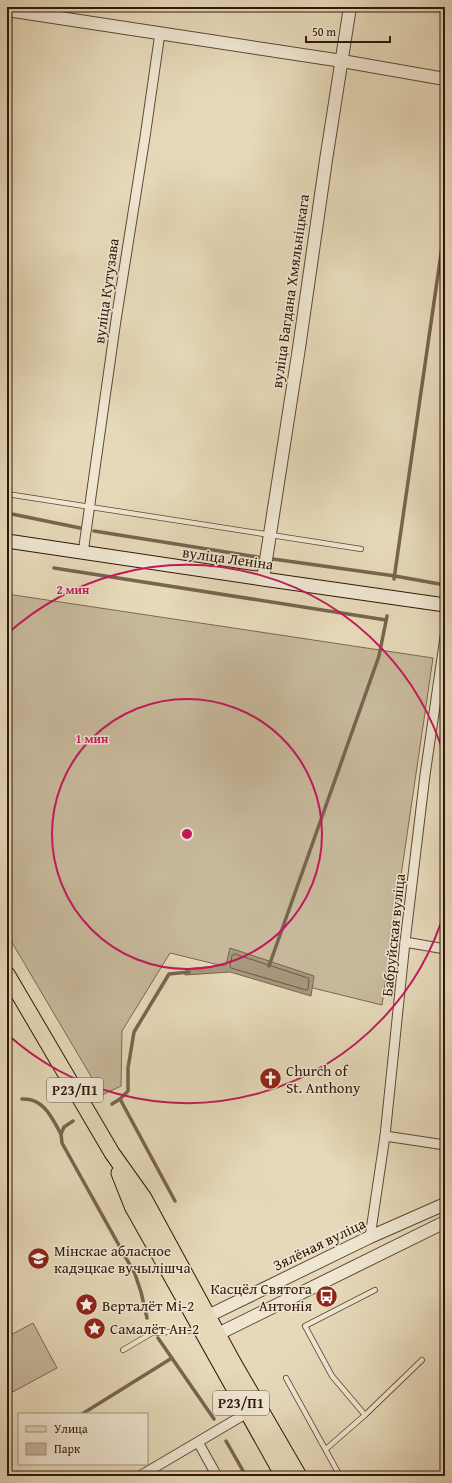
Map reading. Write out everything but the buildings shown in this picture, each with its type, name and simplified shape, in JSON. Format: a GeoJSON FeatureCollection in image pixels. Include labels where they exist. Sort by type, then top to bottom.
{"type":"FeatureCollection","features":[{"type":"Feature","properties":{"kind":"main road","name":"вуліца Леніна"},"geometry":{"type":"LineString","coordinates":[[7,541],[262,580],[445,605]]}},
{"type":"Feature","properties":{"kind":"main road","name":"Р23/П1"},"geometry":{"type":"LineString","coordinates":[[7,974],[112,1154],[144,1198],[218,1334],[299,1476]]}},
{"type":"Feature","properties":{"kind":"main road","name":"Р23/П1"},"geometry":{"type":"LineString","coordinates":[[112,1154],[132,1206],[283,1476]]}},
{"type":"Feature","properties":{"kind":"street","name":"вуліца Багдана Хмяльніцкага"},"geometry":{"type":"LineString","coordinates":[[262,580],[299,348],[350,7]]}},
{"type":"Feature","properties":{"kind":"street"},"geometry":{"type":"LineString","coordinates":[[7,10],[342,61],[445,79]]}},
{"type":"Feature","properties":{"kind":"street","name":"вуліца Кутузава"},"geometry":{"type":"LineString","coordinates":[[83,553],[117,312],[160,33]]}},
{"type":"Feature","properties":{"kind":"street","name":"Бабруйская вуліца"},"geometry":{"type":"LineString","coordinates":[[370,1237],[385,1136],[405,942],[425,775],[445,637]]}},
{"type":"Feature","properties":{"kind":"street"},"geometry":{"type":"LineString","coordinates":[[405,942],[445,949]]}},
{"type":"Feature","properties":{"kind":"street"},"geometry":{"type":"LineString","coordinates":[[385,1136],[445,1145]]}},
{"type":"Feature","properties":{"kind":"street","name":"Зялёная вуліца"},"geometry":{"type":"LineString","coordinates":[[208,1316],[370,1237],[445,1204]]}},
{"type":"Feature","properties":{"kind":"street"},"geometry":{"type":"LineString","coordinates":[[208,1316],[201,1330],[218,1334],[445,1222]]}},
{"type":"Feature","properties":{"kind":"street"},"geometry":{"type":"LineString","coordinates":[[140,1476],[247,1413]]}},
{"type":"Feature","properties":{"kind":"street"},"geometry":{"type":"LineString","coordinates":[[198,1442],[217,1476]]}},
{"type":"Feature","properties":{"kind":"lane"},"geometry":{"type":"LineString","coordinates":[[7,494],[360,549]]}},
{"type":"Feature","properties":{"kind":"lane"},"geometry":{"type":"LineString","coordinates":[[365,1415],[332,1376],[305,1326],[375,1290]]}},
{"type":"Feature","properties":{"kind":"lane"},"geometry":{"type":"LineString","coordinates":[[123,1350],[152,1333],[201,1330]]}},
{"type":"Feature","properties":{"kind":"lane"},"geometry":{"type":"LineString","coordinates":[[326,1449],[365,1415],[422,1360]]}},
{"type":"Feature","properties":{"kind":"lane"},"geometry":{"type":"LineString","coordinates":[[286,1378],[340,1476]]}},
{"type":"Feature","properties":{"kind":"green space"},"geometry":{"type":"Polygon","coordinates":[[[7,594],[433,658],[382,1005],[170,953],[122,1031],[121,1086],[102,1095],[7,934],[7,594]]]}},
{"type":"Feature","properties":{"kind":"green space"},"geometry":{"type":"Polygon","coordinates":[[[33,1323],[57,1368],[7,1395],[7,1337],[33,1323]]]}},
{"type":"Feature","properties":{"kind":"water"},"geometry":{"type":"Polygon","coordinates":[[[230,948],[314,976],[311,996],[230,972],[185,975],[186,969],[226,965],[230,948]]]}},
{"type":"Feature","properties":{"kind":"waterway"},"geometry":{"type":"LineString","coordinates":[[394,579],[445,226]]}},
{"type":"Feature","properties":{"kind":"waterway"},"geometry":{"type":"LineString","coordinates":[[7,513],[80,528]]}},
{"type":"Feature","properties":{"kind":"waterway"},"geometry":{"type":"LineString","coordinates":[[94,531],[258,557]]}},
{"type":"Feature","properties":{"kind":"waterway"},"geometry":{"type":"LineString","coordinates":[[273,559],[395,576],[445,585]]}},
{"type":"Feature","properties":{"kind":"waterway"},"geometry":{"type":"LineString","coordinates":[[54,568],[386,620]]}},
{"type":"Feature","properties":{"kind":"waterway"},"geometry":{"type":"LineString","coordinates":[[269,966],[379,656],[387,616]]}},
{"type":"Feature","properties":{"kind":"waterway"},"geometry":{"type":"LineString","coordinates":[[175,1201],[120,1099],[128,1091],[128,1068],[134,1032],[169,974],[189,972]]}},
{"type":"Feature","properties":{"kind":"waterway"},"geometry":{"type":"LineString","coordinates":[[22,1099],[30,1100],[42,1105],[51,1116],[61,1134]]}},
{"type":"Feature","properties":{"kind":"waterway"},"geometry":{"type":"LineString","coordinates":[[112,1104],[120,1099]]}},
{"type":"Feature","properties":{"kind":"waterway"},"geometry":{"type":"LineString","coordinates":[[73,1121],[64,1127],[61,1134],[62,1143],[135,1274],[147,1318]]}},
{"type":"Feature","properties":{"kind":"waterway"},"geometry":{"type":"LineString","coordinates":[[158,1338],[214,1419]]}},
{"type":"Feature","properties":{"kind":"waterway"},"geometry":{"type":"LineString","coordinates":[[84,1413],[172,1358]]}},
{"type":"Feature","properties":{"kind":"waterway"},"geometry":{"type":"LineString","coordinates":[[226,1441],[246,1476]]}},
{"type":"Feature","properties":{"kind":"place","name":"Church of St. Anthony"},"geometry":{"type":"Point","coordinates":[270,1079]}},
{"type":"Feature","properties":{"kind":"place","name":"Мінскае абласное кадэцкае вучылішча"},"geometry":{"type":"Point","coordinates":[39,1259]}},
{"type":"Feature","properties":{"kind":"place","name":"Касцёл Святога Антонія"},"geometry":{"type":"Point","coordinates":[327,1297]}},
{"type":"Feature","properties":{"kind":"place","name":"Верталёт Мі-2"},"geometry":{"type":"Point","coordinates":[87,1305]}},
{"type":"Feature","properties":{"kind":"place","name":"Самалёт Ан-2"},"geometry":{"type":"Point","coordinates":[94,1328]}}]}
